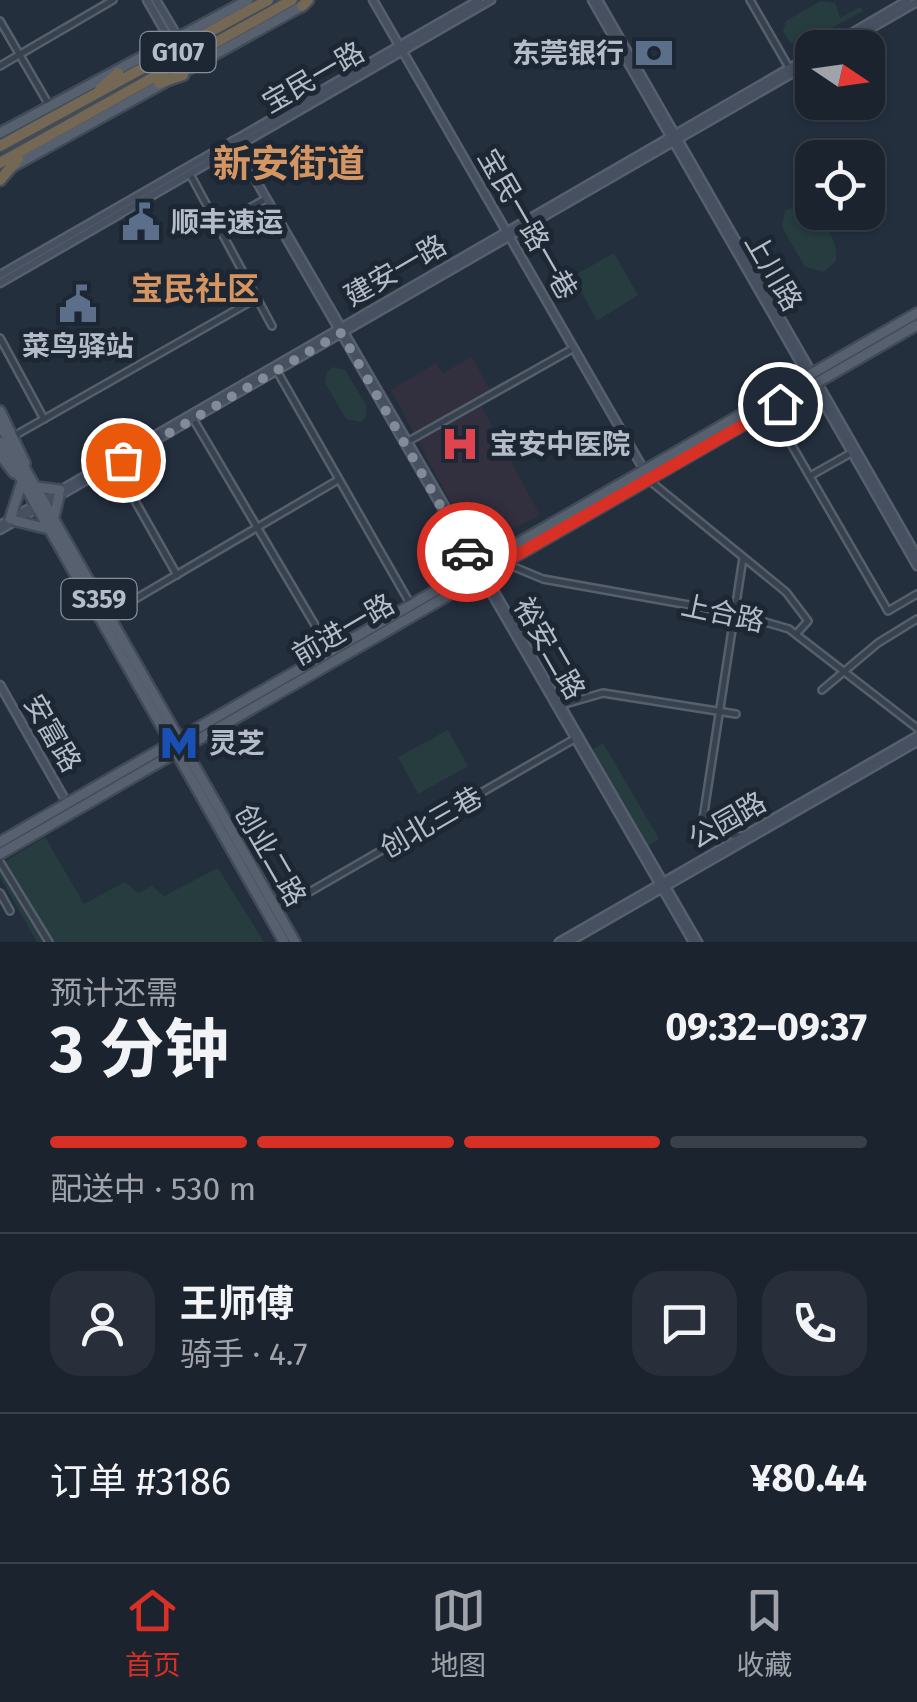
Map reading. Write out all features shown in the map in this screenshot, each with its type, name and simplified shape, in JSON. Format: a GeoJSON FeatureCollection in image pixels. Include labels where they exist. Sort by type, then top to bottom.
{"type":"FeatureCollection","features":[{"type":"Feature","properties":{"kind":"highway","name":"G107"},"geometry":{"type":"LineString","coordinates":[[0,146],[268,0]]}},
{"type":"Feature","properties":{"kind":"highway","name":"G107"},"geometry":{"type":"LineString","coordinates":[[2,171],[64,130],[304,2]]}},
{"type":"Feature","properties":{"kind":"highway"},"geometry":{"type":"LineString","coordinates":[[87,102],[118,73]]}},
{"type":"Feature","properties":{"kind":"highway"},"geometry":{"type":"LineString","coordinates":[[134,91],[183,75]]}},
{"type":"Feature","properties":{"kind":"highway"},"geometry":{"type":"LineString","coordinates":[[2,171],[64,130]]}},
{"type":"Feature","properties":{"kind":"main road"},"geometry":{"type":"LineString","coordinates":[[147,0],[175,40]]}},
{"type":"Feature","properties":{"kind":"main road"},"geometry":{"type":"LineString","coordinates":[[156,0],[175,40]]}},
{"type":"Feature","properties":{"kind":"main road"},"geometry":{"type":"LineString","coordinates":[[0,133],[248,0]]}},
{"type":"Feature","properties":{"kind":"main road","name":"宝民一路一巷"},"geometry":{"type":"LineString","coordinates":[[373,0],[646,475]]}},
{"type":"Feature","properties":{"kind":"main road","name":"宝民一路"},"geometry":{"type":"LineString","coordinates":[[401,49],[479,0]]}},
{"type":"Feature","properties":{"kind":"main road","name":"宝民一路"},"geometry":{"type":"LineString","coordinates":[[0,275],[492,0]]}},
{"type":"Feature","properties":{"kind":"main road","name":"上川路"},"geometry":{"type":"LineString","coordinates":[[595,0],[917,556]]}},
{"type":"Feature","properties":{"kind":"main road"},"geometry":{"type":"LineString","coordinates":[[857,30],[908,0]]}},
{"type":"Feature","properties":{"kind":"main road"},"geometry":{"type":"LineString","coordinates":[[2,171],[183,75],[304,2]]}},
{"type":"Feature","properties":{"kind":"main road"},"geometry":{"type":"LineString","coordinates":[[868,30],[917,2]]}},
{"type":"Feature","properties":{"kind":"main road","name":"建安一路"},"geometry":{"type":"LineString","coordinates":[[0,528],[795,69]]}},
{"type":"Feature","properties":{"kind":"main road"},"geometry":{"type":"LineString","coordinates":[[665,122],[691,128],[685,158],[655,149],[665,122]]}},
{"type":"Feature","properties":{"kind":"main road","name":"宝民一路"},"geometry":{"type":"LineString","coordinates":[[0,283],[235,145]]}},
{"type":"Feature","properties":{"kind":"main road","name":"裕安二路"},"geometry":{"type":"LineString","coordinates":[[235,145],[342,330]]}},
{"type":"Feature","properties":{"kind":"main road","name":"裕安二路"},"geometry":{"type":"LineString","coordinates":[[235,145],[696,942]]}},
{"type":"Feature","properties":{"kind":"main road","name":"前进一路"},"geometry":{"type":"LineString","coordinates":[[178,746],[332,652],[646,475],[917,314]]}},
{"type":"Feature","properties":{"kind":"main road","name":"前进一路"},"geometry":{"type":"LineString","coordinates":[[812,379],[917,325]]}},
{"type":"Feature","properties":{"kind":"main road","name":"建安一路"},"geometry":{"type":"LineString","coordinates":[[59,493],[123,460],[342,330]]}},
{"type":"Feature","properties":{"kind":"main road"},"geometry":{"type":"LineString","coordinates":[[0,411],[14,436],[25,478],[13,520],[51,524],[59,493],[35,487]]}},
{"type":"Feature","properties":{"kind":"main road","name":"创业二路"},"geometry":{"type":"LineString","coordinates":[[0,425],[8,454]]}},
{"type":"Feature","properties":{"kind":"main road","name":"创业二路"},"geometry":{"type":"LineString","coordinates":[[0,442],[25,478],[295,942]]}},
{"type":"Feature","properties":{"kind":"main road","name":"前进一路"},"geometry":{"type":"LineString","coordinates":[[481,570],[504,562],[646,475]]}},
{"type":"Feature","properties":{"kind":"main road","name":"创业二路"},"geometry":{"type":"LineString","coordinates":[[25,478],[35,487],[40,504]]}},
{"type":"Feature","properties":{"kind":"main road","name":"创业二路"},"geometry":{"type":"LineString","coordinates":[[51,524],[108,615],[284,942]]}},
{"type":"Feature","properties":{"kind":"main road","name":"上川路"},"geometry":{"type":"LineString","coordinates":[[912,547],[917,566]]}},
{"type":"Feature","properties":{"kind":"main road","name":"前进一路"},"geometry":{"type":"LineString","coordinates":[[0,854],[109,785],[418,605]]}},
{"type":"Feature","properties":{"kind":"main road","name":"安富路"},"geometry":{"type":"LineString","coordinates":[[0,685],[67,804]]}},
{"type":"Feature","properties":{"kind":"main road","name":"裕安二路"},"geometry":{"type":"LineString","coordinates":[[560,705],[663,885]]}},
{"type":"Feature","properties":{"kind":"main road","name":"公园路"},"geometry":{"type":"LineString","coordinates":[[560,942],[916,739]]}},
{"type":"Feature","properties":{"kind":"main road","name":"公园路"},"geometry":{"type":"LineString","coordinates":[[570,942],[742,837],[916,739]]}},
{"type":"Feature","properties":{"kind":"main road","name":"前进一路"},"geometry":{"type":"LineString","coordinates":[[0,842],[109,785]]}},
{"type":"Feature","properties":{"kind":"street"},"geometry":{"type":"LineString","coordinates":[[0,66],[113,0]]}},
{"type":"Feature","properties":{"kind":"street"},"geometry":{"type":"LineString","coordinates":[[750,0],[791,71]]}},
{"type":"Feature","properties":{"kind":"street"},"geometry":{"type":"LineString","coordinates":[[0,22],[50,108]]}},
{"type":"Feature","properties":{"kind":"street"},"geometry":{"type":"LineString","coordinates":[[190,173],[272,326]]}},
{"type":"Feature","properties":{"kind":"street"},"geometry":{"type":"LineString","coordinates":[[218,225],[264,200]]}},
{"type":"Feature","properties":{"kind":"street"},"geometry":{"type":"LineString","coordinates":[[14,436],[257,298]]}},
{"type":"Feature","properties":{"kind":"street"},"geometry":{"type":"LineString","coordinates":[[0,338],[44,418]]}},
{"type":"Feature","properties":{"kind":"street"},"geometry":{"type":"LineString","coordinates":[[407,442],[574,348]]}},
{"type":"Feature","properties":{"kind":"street"},"geometry":{"type":"LineString","coordinates":[[276,370],[338,480],[418,605]]}},
{"type":"Feature","properties":{"kind":"street"},"geometry":{"type":"LineString","coordinates":[[192,417],[332,652]]}},
{"type":"Feature","properties":{"kind":"street"},"geometry":{"type":"LineString","coordinates":[[776,418],[888,611],[917,594]]}},
{"type":"Feature","properties":{"kind":"street"},"geometry":{"type":"LineString","coordinates":[[810,476],[854,451]]}},
{"type":"Feature","properties":{"kind":"street"},"geometry":{"type":"LineString","coordinates":[[123,460],[126,485],[176,575]]}},
{"type":"Feature","properties":{"kind":"street"},"geometry":{"type":"LineString","coordinates":[[646,475],[786,592],[808,622],[797,633]]}},
{"type":"Feature","properties":{"kind":"street"},"geometry":{"type":"LineString","coordinates":[[108,615],[338,480]]}},
{"type":"Feature","properties":{"kind":"street"},"geometry":{"type":"LineString","coordinates":[[742,837],[701,832],[743,558]]}},
{"type":"Feature","properties":{"kind":"street","name":"上合路"},"geometry":{"type":"LineString","coordinates":[[504,562],[543,579],[734,613],[797,633],[915,727],[916,739]]}},
{"type":"Feature","properties":{"kind":"street"},"geometry":{"type":"LineString","coordinates":[[822,690],[917,619]]}},
{"type":"Feature","properties":{"kind":"street"},"geometry":{"type":"LineString","coordinates":[[560,705],[603,693],[736,714]]}},
{"type":"Feature","properties":{"kind":"street","name":"创北三巷"},"geometry":{"type":"LineString","coordinates":[[286,905],[576,738]]}},
{"type":"Feature","properties":{"kind":"street"},"geometry":{"type":"LineString","coordinates":[[0,862],[49,942]]}},
{"type":"Feature","properties":{"kind":"street"},"geometry":{"type":"LineString","coordinates":[[0,893],[10,911]]}},
{"type":"Feature","properties":{"kind":"street"},"geometry":{"type":"LineString","coordinates":[[272,902],[286,905],[282,918]]}},
{"type":"Feature","properties":{"kind":"shaded area","name":"宝安中医院"},"geometry":{"type":"Polygon","coordinates":[[[472,357],[490,390],[477,398],[540,515],[486,542],[465,529],[391,390],[436,363],[443,373],[472,357]]]}},
{"type":"Feature","properties":{"kind":"green space"},"geometry":{"type":"Polygon","coordinates":[[[821,1],[835,3],[840,18],[860,7],[863,11],[828,30],[795,30],[795,43],[790,43],[783,31],[786,21],[821,1]]]}},
{"type":"Feature","properties":{"kind":"green space"},"geometry":{"type":"Polygon","coordinates":[[[795,205],[795,230],[827,230],[830,234],[836,261],[824,272],[805,267],[782,227],[785,211],[795,205]]]}},
{"type":"Feature","properties":{"kind":"green space"},"geometry":{"type":"Polygon","coordinates":[[[614,253],[638,295],[597,321],[573,276],[614,253]]]}},
{"type":"Feature","properties":{"kind":"green space"},"geometry":{"type":"Polygon","coordinates":[[[333,367],[345,370],[366,405],[366,416],[361,422],[346,419],[325,383],[327,372],[333,367]]]}},
{"type":"Feature","properties":{"kind":"green space"},"geometry":{"type":"Polygon","coordinates":[[[448,730],[468,766],[418,794],[398,757],[448,730]]]}},
{"type":"Feature","properties":{"kind":"green space"},"geometry":{"type":"Polygon","coordinates":[[[603,743],[659,839],[646,847],[590,751],[603,743]]]}},
{"type":"Feature","properties":{"kind":"green space"},"geometry":{"type":"Polygon","coordinates":[[[45,837],[84,904],[125,882],[138,893],[152,886],[164,896],[218,868],[264,942],[37,942],[0,877],[0,864],[45,837]]]}},
{"type":"Feature","properties":{"kind":"way so far"},"geometry":{"type":"LineString","coordinates":[[123,460],[341,333],[467,552]]}},
{"type":"Feature","properties":{"kind":"place","name":"东莞银行"},"geometry":{"type":"Point","coordinates":[654,53]}},
{"type":"Feature","properties":{"kind":"place","name":"顺丰速运"},"geometry":{"type":"Point","coordinates":[141,222]}},
{"type":"Feature","properties":{"kind":"place","name":"菜鸟驿站"},"geometry":{"type":"Point","coordinates":[78,304]}},
{"type":"Feature","properties":{"kind":"place","name":"宝安中医院"},"geometry":{"type":"Point","coordinates":[460,444]}},
{"type":"Feature","properties":{"kind":"place","name":"灵芝"},"geometry":{"type":"Point","coordinates":[179,743]}},
{"type":"Feature","properties":{"kind":"district","name":"新安街道"},"geometry":{"type":"Point","coordinates":[289,164]}},
{"type":"Feature","properties":{"kind":"district","name":"宝民社区"},"geometry":{"type":"Point","coordinates":[195,289]}},
{"type":"Feature","properties":{"kind":"route"},"geometry":{"type":"LineString","coordinates":[[467,552],[482,575],[780,404]]}}]}
